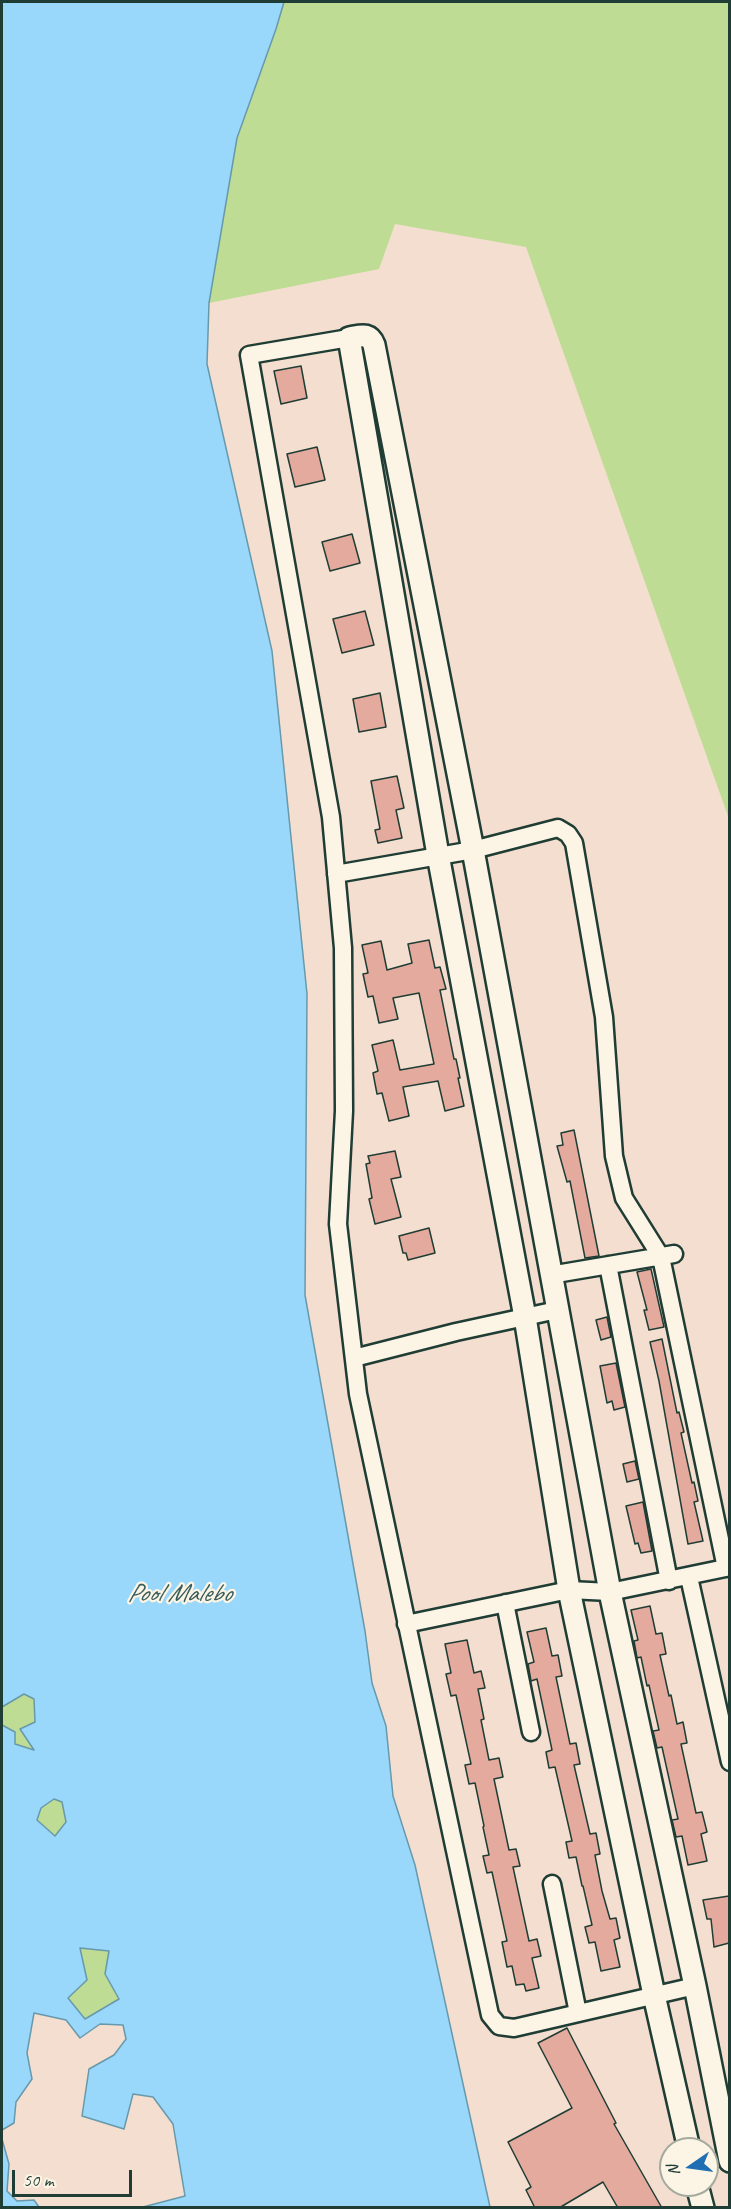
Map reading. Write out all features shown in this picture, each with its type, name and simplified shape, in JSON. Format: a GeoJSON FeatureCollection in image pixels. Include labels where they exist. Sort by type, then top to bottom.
{"type":"FeatureCollection","features":[{"type":"Feature","properties":{"kind":"street"},"geometry":{"type":"LineString","coordinates":[[695,1986],[514,2028],[499,2026],[490,2015],[358,1394],[338,1224],[344,1111],[343,948],[331,818],[249,355],[365,335],[370,337],[374,345],[473,850],[610,1592],[695,1986],[729,2161]]}},
{"type":"Feature","properties":{"kind":"street"},"geometry":{"type":"LineString","coordinates":[[349,338],[438,855],[525,1317],[569,1590],[686,2137]]}},
{"type":"Feature","properties":{"kind":"street"},"geometry":{"type":"LineString","coordinates":[[336,874],[473,850],[558,828],[568,834],[574,843],[604,1017],[614,1156],[624,1198],[667,1255],[728,1568],[610,1592],[569,1590],[406,1624]]}},
{"type":"Feature","properties":{"kind":"street"},"geometry":{"type":"LineString","coordinates":[[550,1275],[667,1255]]}},
{"type":"Feature","properties":{"kind":"street"},"geometry":{"type":"LineString","coordinates":[[608,1265],[669,1581]]}},
{"type":"Feature","properties":{"kind":"street"},"geometry":{"type":"LineString","coordinates":[[354,1358],[557,1310]]}},
{"type":"Feature","properties":{"kind":"street"},"geometry":{"type":"LineString","coordinates":[[689,1577],[729,1762]]}},
{"type":"Feature","properties":{"kind":"street"},"geometry":{"type":"LineString","coordinates":[[505,1603],[531,1732]]}},
{"type":"Feature","properties":{"kind":"street"},"geometry":{"type":"LineString","coordinates":[[552,1884],[578,2013]]}},
{"type":"Feature","properties":{"kind":"green space"},"geometry":{"type":"Polygon","coordinates":[[[284,2],[729,2],[729,819],[526,247],[395,224],[379,269],[209,303],[237,138],[284,2]]]}},
{"type":"Feature","properties":{"kind":"green space"},"geometry":{"type":"Polygon","coordinates":[[[24,1694],[34,1699],[35,1751],[14,1744],[2,1725],[2,1707],[24,1694]]]}},
{"type":"Feature","properties":{"kind":"green space"},"geometry":{"type":"Polygon","coordinates":[[[54,1798],[62,1802],[66,1822],[55,1836],[37,1820],[41,1808],[54,1798]]]}},
{"type":"Feature","properties":{"kind":"green space"},"geometry":{"type":"Polygon","coordinates":[[[80,1948],[109,1950],[105,1974],[119,1999],[84,2019],[68,1998],[87,1980],[80,1948]]]}},
{"type":"Feature","properties":{"kind":"water","name":"Pool Malebo"},"geometry":{"type":"Polygon","coordinates":[[[2,2],[284,2],[237,138],[209,303],[207,364],[272,651],[307,994],[305,1295],[365,1631],[372,1683],[386,1726],[393,1796],[415,1865],[490,2207],[143,2207],[185,2196],[173,2124],[153,2097],[133,2094],[124,2129],[82,2116],[89,2069],[114,2055],[126,2039],[123,2025],[100,2024],[80,2038],[66,2020],[34,2013],[27,2053],[32,2079],[16,2102],[14,2123],[2,2130],[2,1725],[15,1732],[15,1744],[34,1750],[20,1729],[35,1722],[34,1699],[24,1694],[2,1707],[2,2]],[[54,1799],[41,1808],[37,1820],[55,1836],[66,1822],[62,1802],[54,1799]],[[80,1948],[87,1980],[68,1998],[85,2019],[119,1999],[105,1974],[109,1951],[80,1948]]]}},
{"type":"Feature","properties":{"kind":"water"},"geometry":{"type":"Polygon","coordinates":[[[2,2139],[9,2164],[7,2191],[17,2201],[34,2200],[39,2207],[2,2207],[2,2139]]]}},
{"type":"Feature","properties":{"kind":"building"},"geometry":{"type":"Polygon","coordinates":[[[301,366],[307,398],[281,404],[274,371],[301,366]]]}},
{"type":"Feature","properties":{"kind":"building"},"geometry":{"type":"Polygon","coordinates":[[[317,447],[325,480],[295,487],[287,454],[317,447]]]}},
{"type":"Feature","properties":{"kind":"building"},"geometry":{"type":"Polygon","coordinates":[[[352,534],[360,563],[330,571],[322,542],[352,534]]]}},
{"type":"Feature","properties":{"kind":"building"},"geometry":{"type":"Polygon","coordinates":[[[365,611],[374,645],[342,653],[333,619],[365,611]]]}},
{"type":"Feature","properties":{"kind":"building"},"geometry":{"type":"Polygon","coordinates":[[[380,693],[386,727],[359,732],[353,699],[380,693]]]}},
{"type":"Feature","properties":{"kind":"building"},"geometry":{"type":"Polygon","coordinates":[[[397,776],[404,808],[396,810],[402,838],[378,843],[375,830],[380,829],[371,781],[397,776]]]}},
{"type":"Feature","properties":{"kind":"building"},"geometry":{"type":"Polygon","coordinates":[[[429,940],[435,968],[440,967],[446,989],[440,990],[464,1106],[445,1111],[438,1081],[403,1087],[409,1116],[389,1121],[382,1093],[377,1094],[373,1073],[378,1071],[372,1045],[393,1040],[400,1070],[434,1064],[419,993],[393,998],[398,1019],[379,1023],[373,996],[368,997],[363,974],[368,973],[362,945],[381,941],[387,970],[412,963],[408,944],[429,940]]]}},
{"type":"Feature","properties":{"kind":"building"},"geometry":{"type":"Polygon","coordinates":[[[574,1130],[599,1256],[585,1258],[570,1181],[567,1182],[557,1146],[563,1145],[561,1133],[574,1130]]]}},
{"type":"Feature","properties":{"kind":"building"},"geometry":{"type":"Polygon","coordinates":[[[395,1151],[401,1177],[391,1179],[401,1217],[375,1224],[369,1199],[372,1198],[366,1164],[370,1163],[368,1156],[395,1151]]]}},
{"type":"Feature","properties":{"kind":"building"},"geometry":{"type":"Polygon","coordinates":[[[429,1228],[435,1253],[408,1260],[406,1253],[403,1253],[399,1236],[429,1228]]]}},
{"type":"Feature","properties":{"kind":"building"},"geometry":{"type":"Polygon","coordinates":[[[651,1269],[664,1327],[649,1330],[644,1310],[647,1310],[637,1272],[651,1269]]]}},
{"type":"Feature","properties":{"kind":"building"},"geometry":{"type":"Polygon","coordinates":[[[607,1317],[611,1337],[601,1340],[596,1320],[607,1317]]]}},
{"type":"Feature","properties":{"kind":"building"},"geometry":{"type":"Polygon","coordinates":[[[662,1339],[677,1413],[679,1412],[684,1432],[681,1433],[692,1483],[694,1482],[698,1501],[694,1502],[703,1541],[688,1544],[650,1342],[662,1339]]]}},
{"type":"Feature","properties":{"kind":"building"},"geometry":{"type":"Polygon","coordinates":[[[616,1363],[625,1407],[614,1410],[612,1401],[607,1403],[600,1366],[616,1363]]]}},
{"type":"Feature","properties":{"kind":"building"},"geometry":{"type":"Polygon","coordinates":[[[635,1461],[639,1479],[627,1482],[623,1464],[635,1461]]]}},
{"type":"Feature","properties":{"kind":"building"},"geometry":{"type":"Polygon","coordinates":[[[643,1502],[652,1551],[641,1553],[638,1543],[635,1544],[626,1506],[643,1502]]]}},
{"type":"Feature","properties":{"kind":"building"},"geometry":{"type":"Polygon","coordinates":[[[650,1606],[656,1634],[662,1633],[666,1654],[660,1655],[669,1696],[671,1695],[677,1724],[683,1722],[687,1743],[681,1744],[696,1813],[702,1812],[707,1832],[701,1834],[707,1861],[688,1865],[682,1836],[676,1837],[672,1820],[678,1819],[662,1747],[657,1748],[653,1731],[659,1730],[649,1685],[647,1686],[641,1657],[637,1658],[634,1641],[638,1640],[631,1610],[650,1606]]]}},
{"type":"Feature","properties":{"kind":"building"},"geometry":{"type":"Polygon","coordinates":[[[546,1628],[552,1656],[558,1655],[562,1676],[556,1677],[570,1744],[576,1743],[580,1764],[574,1765],[590,1834],[596,1833],[600,1854],[595,1855],[602,1891],[610,1919],[616,1918],[620,1938],[614,1940],[620,1967],[601,1971],[595,1942],[589,1943],[585,1927],[592,1925],[576,1857],[569,1858],[566,1842],[572,1841],[555,1767],[549,1768],[546,1752],[552,1750],[537,1679],[531,1681],[528,1664],[534,1662],[527,1632],[546,1628]]]}},
{"type":"Feature","properties":{"kind":"building"},"geometry":{"type":"Polygon","coordinates":[[[467,1640],[474,1673],[481,1671],[485,1688],[478,1689],[484,1719],[481,1720],[489,1760],[499,1758],[503,1777],[494,1779],[509,1850],[516,1849],[520,1866],[513,1867],[529,1941],[537,1939],[541,1956],[532,1958],[539,1988],[526,1991],[524,1984],[516,1985],[512,1966],[507,1967],[502,1942],[507,1941],[492,1872],[487,1873],[483,1856],[489,1855],[484,1826],[475,1783],[469,1784],[465,1765],[471,1764],[456,1695],[451,1696],[446,1674],[451,1673],[445,1644],[467,1640]]]}},
{"type":"Feature","properties":{"kind":"building"},"geometry":{"type":"Polygon","coordinates":[[[729,1896],[729,1943],[714,1947],[711,1919],[707,1919],[703,1900],[729,1896]]]}},
{"type":"Feature","properties":{"kind":"building"},"geometry":{"type":"Polygon","coordinates":[[[567,2028],[616,2123],[614,2124],[662,2208],[618,2208],[603,2182],[559,2208],[535,2208],[526,2190],[531,2187],[508,2142],[572,2108],[538,2043],[567,2028]]]}}]}
